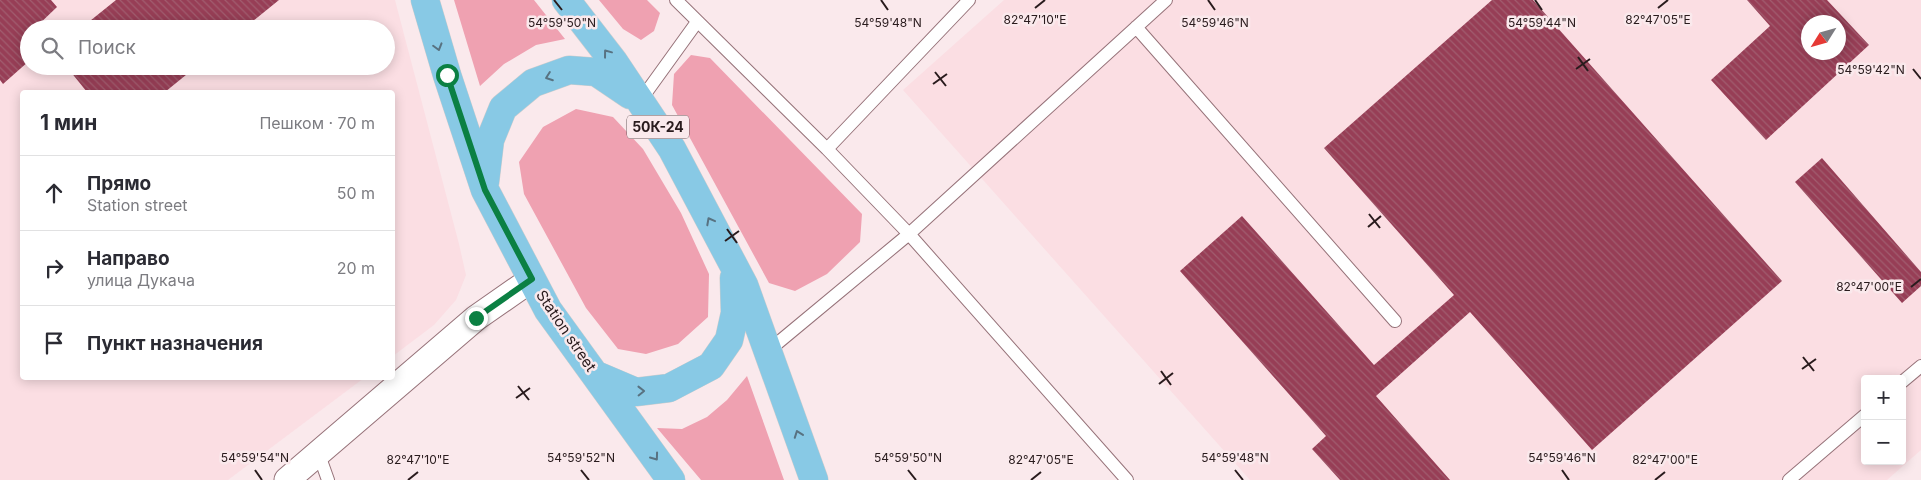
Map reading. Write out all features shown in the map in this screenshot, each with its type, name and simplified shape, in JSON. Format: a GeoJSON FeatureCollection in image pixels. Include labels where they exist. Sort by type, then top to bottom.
{"type":"FeatureCollection","features":[{"type":"Feature","properties":{"kind":"main road","name":"Station street"},"geometry":{"type":"LineString","coordinates":[[425,0],[447,75],[485,190],[548,310],[671,480]]}},
{"type":"Feature","properties":{"kind":"main road","name":"50К-24"},"geometry":{"type":"LineString","coordinates":[[566,0],[614,62],[672,149],[744,285],[814,480]]}},
{"type":"Feature","properties":{"kind":"main road"},"geometry":{"type":"LineString","coordinates":[[485,190],[490,140],[503,108],[533,83],[569,70],[596,72],[640,101]]}},
{"type":"Feature","properties":{"kind":"main road"},"geometry":{"type":"LineString","coordinates":[[596,375],[636,392],[669,388],[710,366],[729,340],[735,313],[733,264]]}},
{"type":"Feature","properties":{"kind":"street"},"geometry":{"type":"LineString","coordinates":[[287,480],[476,318],[532,279]]}},
{"type":"Feature","properties":{"kind":"lane"},"geometry":{"type":"LineString","coordinates":[[676,0],[827,149],[909,234],[1127,480]]}},
{"type":"Feature","properties":{"kind":"lane"},"geometry":{"type":"LineString","coordinates":[[827,149],[969,0]]}},
{"type":"Feature","properties":{"kind":"lane"},"geometry":{"type":"LineString","coordinates":[[768,350],[909,234],[1166,0]]}},
{"type":"Feature","properties":{"kind":"lane"},"geometry":{"type":"LineString","coordinates":[[640,101],[698,22]]}},
{"type":"Feature","properties":{"kind":"lane"},"geometry":{"type":"LineString","coordinates":[[1136,27],[1395,320]]}},
{"type":"Feature","properties":{"kind":"lane"},"geometry":{"type":"LineString","coordinates":[[1906,379],[1921,366]]}},
{"type":"Feature","properties":{"kind":"lane"},"geometry":{"type":"LineString","coordinates":[[1790,480],[1861,418]]}},
{"type":"Feature","properties":{"kind":"lane"},"geometry":{"type":"LineString","coordinates":[[318,452],[328,480]]}},
{"type":"Feature","properties":{"kind":"shaded area"},"geometry":{"type":"Polygon","coordinates":[[[0,0],[395,0],[466,275],[456,300],[434,325],[395,354],[395,90],[20,90],[20,380],[361,380],[228,480],[0,480],[0,0]]]}},
{"type":"Feature","properties":{"kind":"shaded area"},"geometry":{"type":"Polygon","coordinates":[[[454,0],[534,0],[565,39],[536,45],[504,64],[480,86],[454,0]]]}},
{"type":"Feature","properties":{"kind":"shaded area"},"geometry":{"type":"Polygon","coordinates":[[[599,0],[647,0],[660,13],[654,31],[641,40],[623,29],[599,0]]]}},
{"type":"Feature","properties":{"kind":"shaded area"},"geometry":{"type":"Polygon","coordinates":[[[1004,0],[1921,0],[1921,450],[1906,463],[1906,375],[1861,375],[1861,465],[1904,465],[1887,480],[1250,480],[903,90],[1004,0]]]}},
{"type":"Feature","properties":{"kind":"shaded area"},"geometry":{"type":"Polygon","coordinates":[[[691,55],[710,58],[862,214],[860,242],[827,274],[795,291],[769,283],[672,105],[674,74],[691,55]]]}},
{"type":"Feature","properties":{"kind":"shaded area"},"geometry":{"type":"Polygon","coordinates":[[[576,109],[613,117],[643,149],[681,213],[709,274],[708,317],[678,344],[646,354],[618,349],[586,308],[524,194],[519,162],[543,127],[576,109]]]}},
{"type":"Feature","properties":{"kind":"shaded area"},"geometry":{"type":"Polygon","coordinates":[[[747,376],[784,480],[701,480],[657,428],[682,429],[707,417],[727,400],[747,376]]]}},
{"type":"Feature","properties":{"kind":"building"},"geometry":{"type":"Polygon","coordinates":[[[0,0],[51,0],[57,7],[43,20],[20,20],[20,69],[3,84],[0,80],[0,0]]]}},
{"type":"Feature","properties":{"kind":"building"},"geometry":{"type":"Polygon","coordinates":[[[116,0],[279,0],[254,20],[91,20],[116,0]]]}},
{"type":"Feature","properties":{"kind":"building"},"geometry":{"type":"Polygon","coordinates":[[[1492,0],[1533,0],[1782,281],[1592,450],[1470,312],[1376,396],[1450,480],[1340,480],[1312,449],[1326,436],[1180,271],[1242,216],[1374,365],[1454,295],[1324,148],[1492,0]]]}},
{"type":"Feature","properties":{"kind":"building"},"geometry":{"type":"Polygon","coordinates":[[[1747,0],[1827,0],[1841,15],[1801,15],[1801,60],[1846,60],[1846,20],[1869,45],[1766,140],[1711,80],[1770,26],[1747,0]]]}},
{"type":"Feature","properties":{"kind":"building"},"geometry":{"type":"Polygon","coordinates":[[[73,75],[186,75],[167,90],[85,90],[73,75]]]}},
{"type":"Feature","properties":{"kind":"building"},"geometry":{"type":"Polygon","coordinates":[[[1822,158],[1921,272],[1921,286],[1902,303],[1795,182],[1822,158]]]}},
{"type":"Feature","properties":{"kind":"route"},"geometry":{"type":"LineString","coordinates":[[447,75],[485,190],[532,279],[476,318]]}}]}
